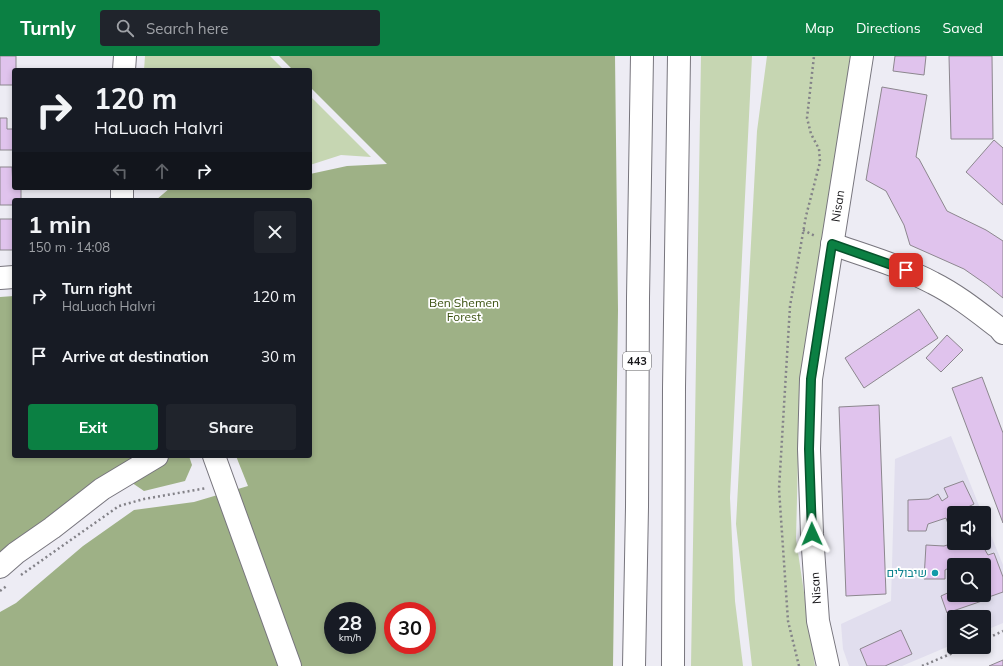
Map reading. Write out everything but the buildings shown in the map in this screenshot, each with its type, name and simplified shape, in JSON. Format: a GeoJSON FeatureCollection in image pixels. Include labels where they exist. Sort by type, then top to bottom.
{"type":"FeatureCollection","features":[{"type":"Feature","properties":{"kind":"main road"},"geometry":{"type":"LineString","coordinates":[[124,68],[125,56]]}},
{"type":"Feature","properties":{"kind":"main road","name":"443"},"geometry":{"type":"LineString","coordinates":[[634,666],[638,507],[638,298],[642,56]]}},
{"type":"Feature","properties":{"kind":"main road"},"geometry":{"type":"LineString","coordinates":[[673,666],[674,388],[679,56]]}},
{"type":"Feature","properties":{"kind":"main road","name":"Nisan"},"geometry":{"type":"LineString","coordinates":[[828,666],[818,621],[812,534],[809,449],[811,379],[862,56]]}},
{"type":"Feature","properties":{"kind":"main road"},"geometry":{"type":"LineString","coordinates":[[832,244],[892,265],[932,282],[965,303],[999,328],[1003,333]]}},
{"type":"Feature","properties":{"kind":"main road"},"geometry":{"type":"LineString","coordinates":[[0,278],[12,277]]}},
{"type":"Feature","properties":{"kind":"main road"},"geometry":{"type":"LineString","coordinates":[[10,576],[16,553],[52,528],[102,489],[154,458]]}},
{"type":"Feature","properties":{"kind":"main road"},"geometry":{"type":"LineString","coordinates":[[215,458],[290,666]]}},
{"type":"Feature","properties":{"kind":"path"},"geometry":{"type":"LineString","coordinates":[[0,591],[10,576],[119,506],[224,485]]}},
{"type":"Feature","properties":{"kind":"path"},"geometry":{"type":"LineString","coordinates":[[991,637],[1003,631]]}},
{"type":"Feature","properties":{"kind":"path"},"geometry":{"type":"LineString","coordinates":[[922,666],[950,654]]}},
{"type":"Feature","properties":{"kind":"shaded area"},"geometry":{"type":"Polygon","coordinates":[[[951,436],[979,506],[947,506],[947,550],[991,550],[991,535],[1003,565],[1003,623],[991,628],[991,610],[947,610],[947,647],[902,666],[849,666],[843,649],[841,624],[891,601],[895,459],[951,436]]]}},
{"type":"Feature","properties":{"kind":"green space"},"geometry":{"type":"Polygon","coordinates":[[[145,56],[270,56],[282,68],[144,68],[145,56]]]}},
{"type":"Feature","properties":{"kind":"green space","name":"Ben Shemen Forest"},"geometry":{"type":"Polygon","coordinates":[[[279,56],[615,56],[618,310],[613,666],[0,666],[0,612],[16,603],[83,546],[134,510],[194,502],[248,486],[237,458],[312,458],[312,198],[158,198],[168,190],[312,190],[312,174],[347,166],[387,164],[312,89],[312,68],[291,68],[279,56]]]}},
{"type":"Feature","properties":{"kind":"green space"},"geometry":{"type":"Polygon","coordinates":[[[701,56],[752,56],[730,498],[735,601],[743,666],[691,666],[701,56]]]}},
{"type":"Feature","properties":{"kind":"green space"},"geometry":{"type":"Polygon","coordinates":[[[767,56],[852,56],[800,376],[796,539],[815,666],[752,666],[736,524],[757,131],[767,56]]]}},
{"type":"Feature","properties":{"kind":"green space"},"geometry":{"type":"Polygon","coordinates":[[[312,98],[371,157],[341,155],[312,164],[312,98]]]}},
{"type":"Feature","properties":{"kind":"green space"},"geometry":{"type":"Polygon","coordinates":[[[12,296],[12,458],[190,458],[192,465],[185,481],[144,491],[122,476],[0,557],[0,297],[12,296]]]}},
{"type":"Feature","properties":{"kind":"place","name":"שיבולים"},"geometry":{"type":"Point","coordinates":[935,573]}},
{"type":"Feature","properties":{"kind":"route"},"geometry":{"type":"LineString","coordinates":[[812,534],[809,449],[811,379],[832,244],[906,270]]}}]}
